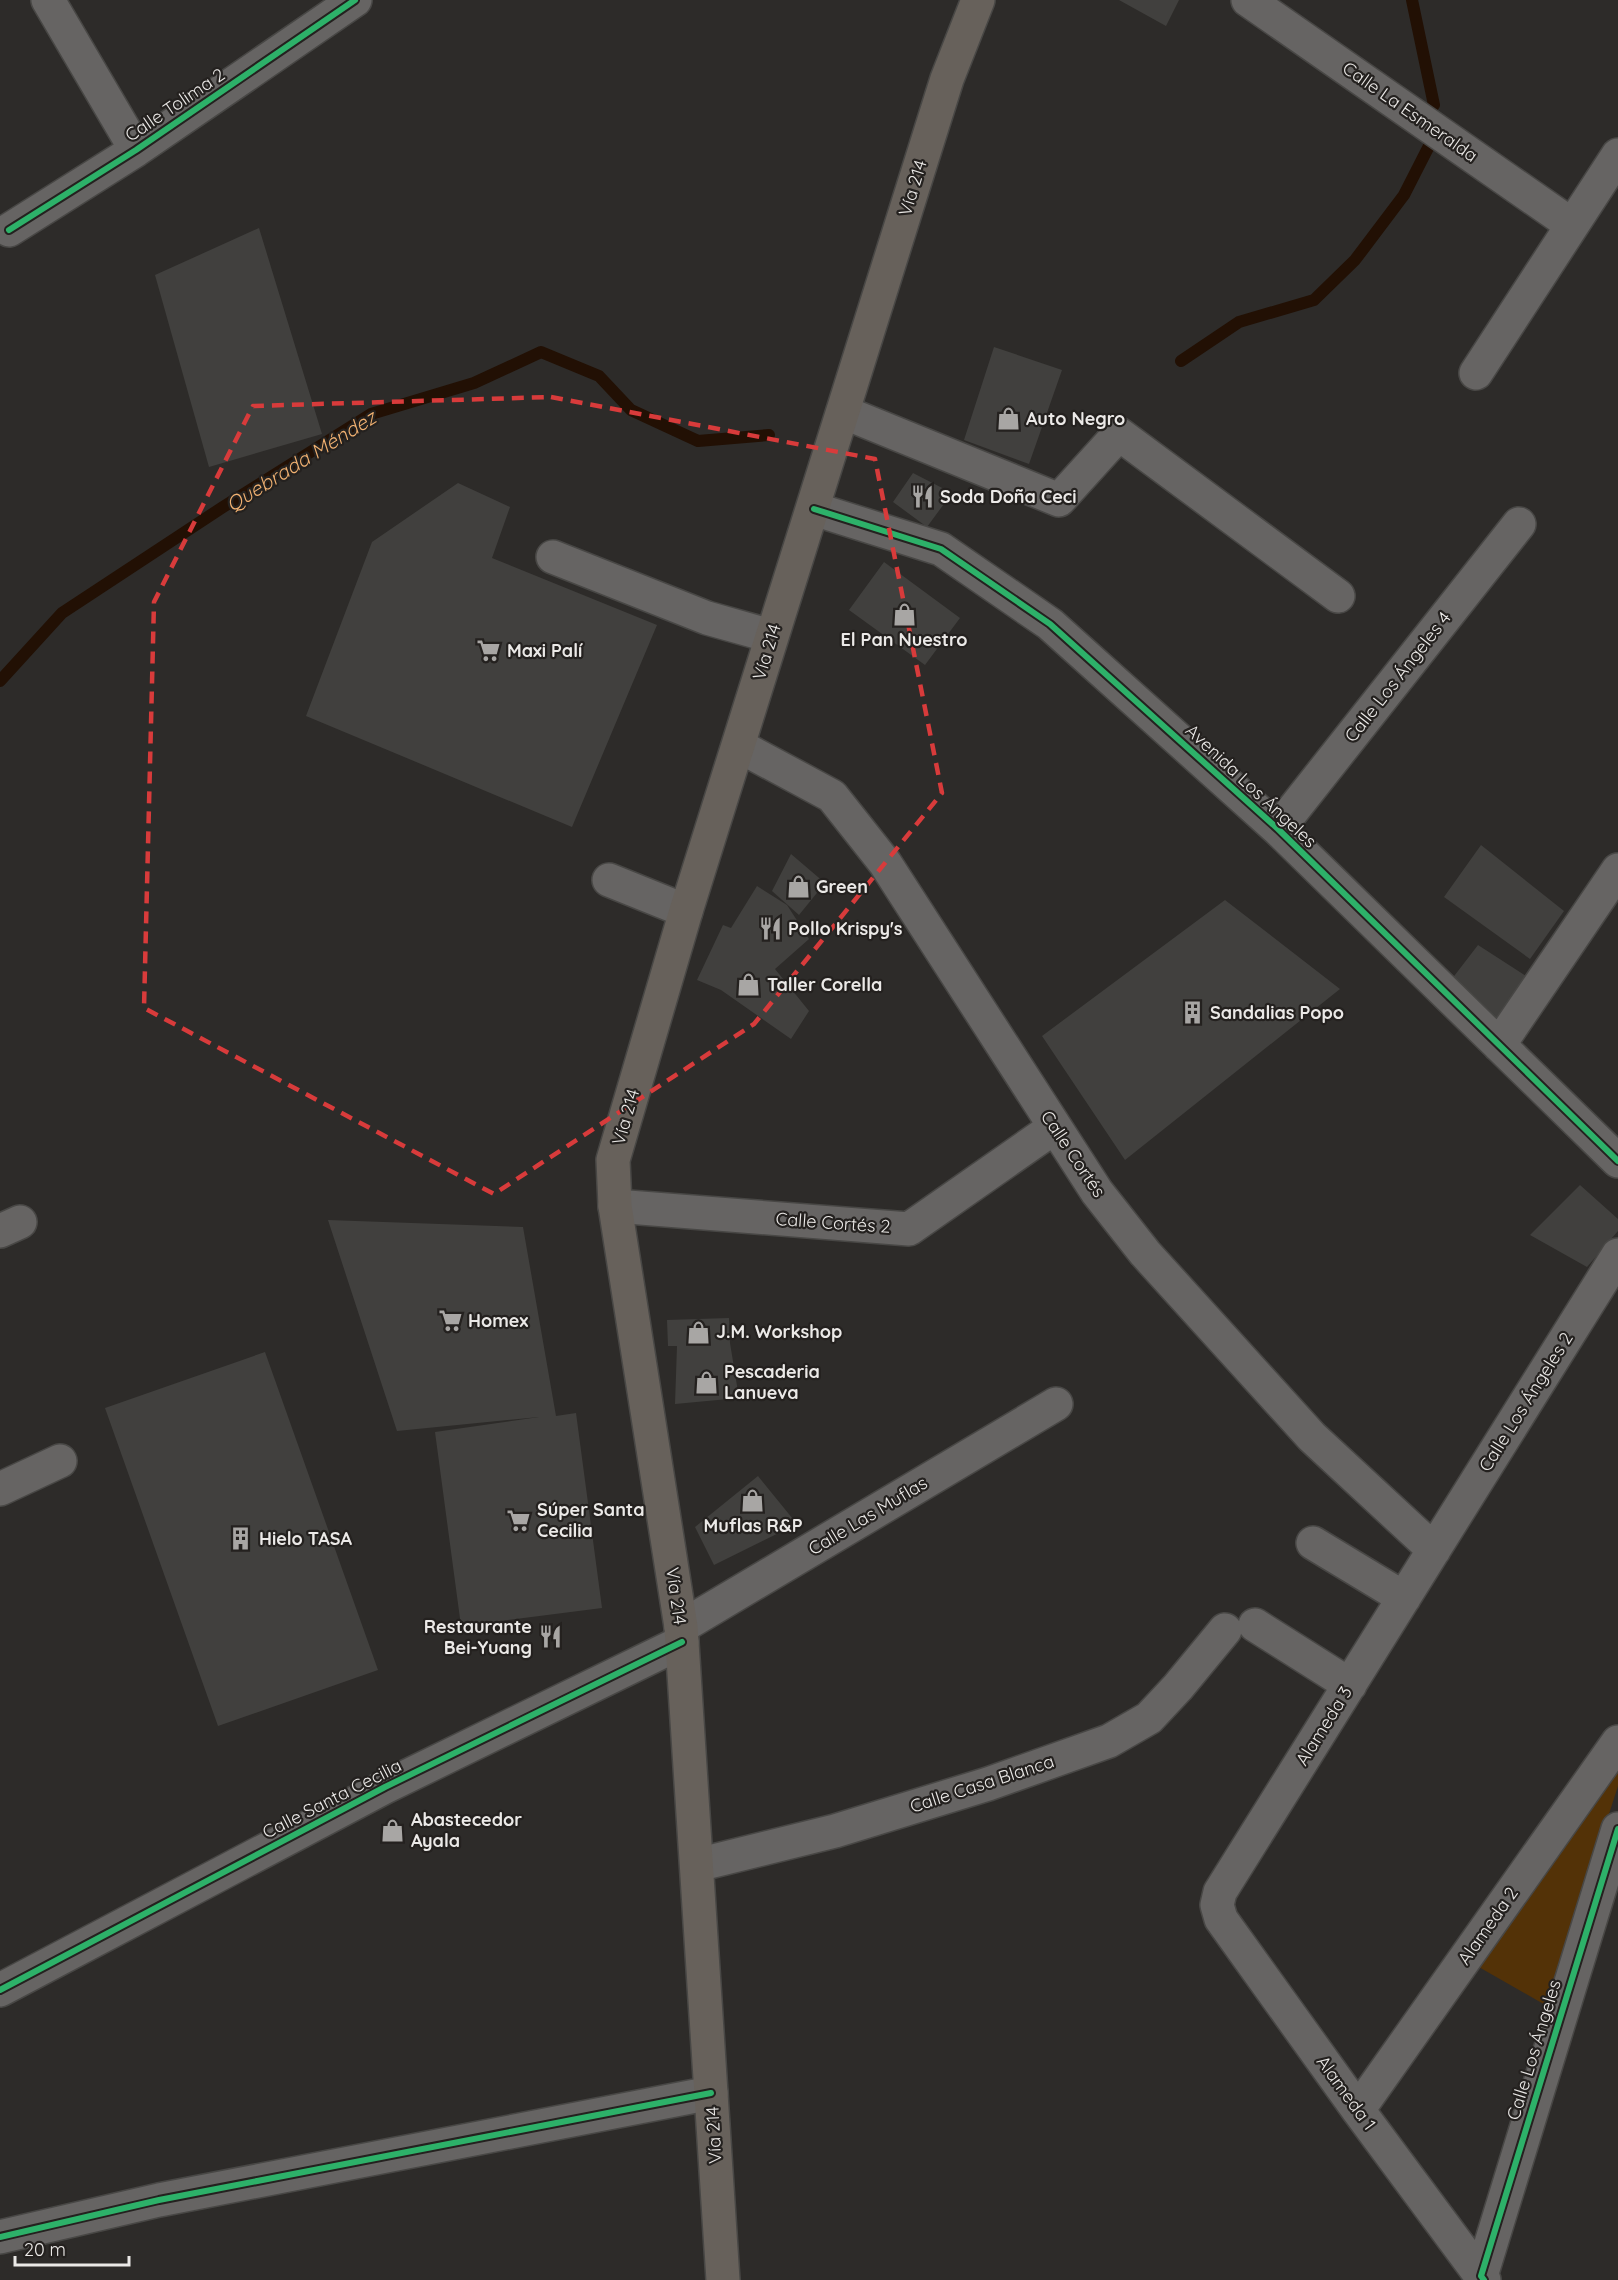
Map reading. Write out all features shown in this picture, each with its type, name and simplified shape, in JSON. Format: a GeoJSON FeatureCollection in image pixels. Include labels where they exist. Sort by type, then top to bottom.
{"type":"FeatureCollection","features":[{"type":"Feature","properties":{"kind":"main road","name":"Vía 214"},"geometry":{"type":"LineString","coordinates":[[723,2280],[681,1635],[615,1206],[613,1160],[686,911],[739,746],[771,636],[814,508],[947,80],[978,0]]}},
{"type":"Feature","properties":{"kind":"street"},"geometry":{"type":"LineString","coordinates":[[48,0],[136,150]]}},
{"type":"Feature","properties":{"kind":"street","name":"Calle Tolima 2"},"geometry":{"type":"LineString","coordinates":[[9,230],[136,150],[355,0]]}},
{"type":"Feature","properties":{"kind":"street","name":"Calle La Esmeralda"},"geometry":{"type":"LineString","coordinates":[[1248,0],[1572,225]]}},
{"type":"Feature","properties":{"kind":"street"},"geometry":{"type":"LineString","coordinates":[[1476,373],[1618,155]]}},
{"type":"Feature","properties":{"kind":"street"},"geometry":{"type":"LineString","coordinates":[[843,412],[1059,500],[1119,434],[1338,596]]}},
{"type":"Feature","properties":{"kind":"street","name":"Avenida Los Ángeles"},"geometry":{"type":"LineString","coordinates":[[814,508],[941,549],[1050,624],[1278,830],[1618,1161]]}},
{"type":"Feature","properties":{"kind":"street","name":"Calle Los Ángeles 4"},"geometry":{"type":"LineString","coordinates":[[1278,830],[1519,524]]}},
{"type":"Feature","properties":{"kind":"street"},"geometry":{"type":"LineString","coordinates":[[553,557],[706,618],[771,636]]}},
{"type":"Feature","properties":{"kind":"street","name":"Calle Cortés"},"geometry":{"type":"LineString","coordinates":[[739,746],[832,796],[885,863],[1097,1192],[1145,1253],[1312,1437],[1434,1550]]}},
{"type":"Feature","properties":{"kind":"street"},"geometry":{"type":"LineString","coordinates":[[1499,1045],[1618,870]]}},
{"type":"Feature","properties":{"kind":"street"},"geometry":{"type":"LineString","coordinates":[[609,880],[686,911]]}},
{"type":"Feature","properties":{"kind":"street","name":"Calle Cortés 2"},"geometry":{"type":"LineString","coordinates":[[615,1206],[909,1229],[1054,1127]]}},
{"type":"Feature","properties":{"kind":"street","name":"Calle Los Ángeles 2"},"geometry":{"type":"LineString","coordinates":[[1434,1550],[1618,1255]]}},
{"type":"Feature","properties":{"kind":"street","name":"Calle Las Muflas"},"geometry":{"type":"LineString","coordinates":[[681,1635],[1056,1404]]}},
{"type":"Feature","properties":{"kind":"street"},"geometry":{"type":"LineString","coordinates":[[0,1489],[60,1461]]}},
{"type":"Feature","properties":{"kind":"street"},"geometry":{"type":"LineString","coordinates":[[1313,1543],[1404,1598]]}},
{"type":"Feature","properties":{"kind":"street","name":"Alameda 3"},"geometry":{"type":"LineString","coordinates":[[1217,1905],[1220,1892],[1434,1550]]}},
{"type":"Feature","properties":{"kind":"street","name":"Calle Casa Blanca"},"geometry":{"type":"LineString","coordinates":[[697,1865],[836,1831],[988,1785],[1109,1741],[1149,1718],[1240,1627],[1350,1685]]}},
{"type":"Feature","properties":{"kind":"street","name":"Calle Santa Cecilia"},"geometry":{"type":"LineString","coordinates":[[0,1990],[385,1787],[681,1635]]}},
{"type":"Feature","properties":{"kind":"street","name":"Alameda 2"},"geometry":{"type":"LineString","coordinates":[[1358,2110],[1618,1742]]}},
{"type":"Feature","properties":{"kind":"street","name":"Calle Los Ángeles"},"geometry":{"type":"LineString","coordinates":[[1483,2278],[1618,1828]]}},
{"type":"Feature","properties":{"kind":"street","name":"Alameda 1"},"geometry":{"type":"LineString","coordinates":[[1217,1905],[1221,1919],[1358,2110],[1483,2278]]}},
{"type":"Feature","properties":{"kind":"street"},"geometry":{"type":"LineString","coordinates":[[0,2237],[159,2200],[711,2093]]}},
{"type":"Feature","properties":{"kind":"highlighted area"},"geometry":{"type":"Polygon","coordinates":[[[551,397],[875,459],[942,793],[754,1024],[494,1194],[144,1008],[154,602],[253,406],[551,397]]]}},
{"type":"Feature","properties":{"kind":"shaded area"},"geometry":{"type":"Polygon","coordinates":[[[1618,1760],[1618,1786],[1547,2006],[1470,1962],[1618,1760]]]}},
{"type":"Feature","properties":{"kind":"building"},"geometry":{"type":"Polygon","coordinates":[[[1119,0],[1179,0],[1166,26],[1119,0]]]}},
{"type":"Feature","properties":{"kind":"building"},"geometry":{"type":"Polygon","coordinates":[[[259,228],[322,434],[209,467],[155,275],[259,228]]]}},
{"type":"Feature","properties":{"kind":"building","name":"Auto Negro"},"geometry":{"type":"Polygon","coordinates":[[[994,347],[1062,370],[1029,464],[964,440],[994,347]]]}},
{"type":"Feature","properties":{"kind":"building","name":"Soda Doña Ceci"},"geometry":{"type":"Polygon","coordinates":[[[913,473],[952,493],[927,527],[893,502],[913,473]]]}},
{"type":"Feature","properties":{"kind":"building","name":"Maxi Palí"},"geometry":{"type":"Polygon","coordinates":[[[458,483],[510,507],[492,558],[657,625],[572,827],[306,716],[372,542],[458,483]]]}},
{"type":"Feature","properties":{"kind":"building","name":"El Pan Nuestro"},"geometry":{"type":"Polygon","coordinates":[[[884,562],[960,618],[925,665],[849,610],[884,562]]]}},
{"type":"Feature","properties":{"kind":"building"},"geometry":{"type":"Polygon","coordinates":[[[1481,845],[1564,911],[1530,959],[1444,897],[1481,845]]]}},
{"type":"Feature","properties":{"kind":"building","name":"Green"},"geometry":{"type":"Polygon","coordinates":[[[791,854],[825,883],[799,915],[772,891],[791,854]]]}},
{"type":"Feature","properties":{"kind":"building","name":"Taller Corella"},"geometry":{"type":"Polygon","coordinates":[[[757,886],[787,905],[809,939],[775,969],[809,1011],[791,1039],[721,990],[697,980],[723,925],[731,928],[757,886]]]}},
{"type":"Feature","properties":{"kind":"building","name":"Sandalias Popo"},"geometry":{"type":"Polygon","coordinates":[[[1225,900],[1340,989],[1125,1160],[1042,1036],[1225,900]]]}},
{"type":"Feature","properties":{"kind":"building"},"geometry":{"type":"Polygon","coordinates":[[[1478,945],[1529,978],[1494,1022],[1448,984],[1478,945]]]}},
{"type":"Feature","properties":{"kind":"building"},"geometry":{"type":"Polygon","coordinates":[[[1580,1185],[1618,1219],[1618,1231],[1587,1267],[1530,1235],[1580,1185]]]}},
{"type":"Feature","properties":{"kind":"building"},"geometry":{"type":"Polygon","coordinates":[[[328,1220],[523,1227],[556,1416],[576,1413],[602,1608],[461,1626],[435,1432],[539,1417],[397,1431],[328,1220]]]}},
{"type":"Feature","properties":{"kind":"building","name":"Pescaderia Lanueva"},"geometry":{"type":"Polygon","coordinates":[[[729,1318],[730,1343],[739,1398],[675,1404],[677,1346],[668,1346],[667,1320],[729,1318]]]}},
{"type":"Feature","properties":{"kind":"building","name":"Hielo TASA"},"geometry":{"type":"Polygon","coordinates":[[[265,1352],[378,1670],[218,1726],[105,1408],[265,1352]]]}},
{"type":"Feature","properties":{"kind":"building","name":"Muflas R&P"},"geometry":{"type":"Polygon","coordinates":[[[758,1476],[797,1524],[714,1565],[695,1527],[758,1476]]]}},
{"type":"Feature","properties":{"kind":"waterway","name":"Quebrada Méndez"},"geometry":{"type":"LineString","coordinates":[[1412,0],[1434,105]]}},
{"type":"Feature","properties":{"kind":"waterway","name":"Quebrada Méndez"},"geometry":{"type":"LineString","coordinates":[[1181,361],[1239,322],[1314,300],[1355,260],[1404,195],[1430,144]]}},
{"type":"Feature","properties":{"kind":"waterway","name":"Quebrada Méndez"},"geometry":{"type":"LineString","coordinates":[[0,681],[62,613],[223,507],[371,414],[474,383],[541,352],[599,376],[631,410],[698,441],[769,435]]}},
{"type":"Feature","properties":{"kind":"cycle path"},"geometry":{"type":"LineString","coordinates":[[9,230],[136,150],[355,0]]}},
{"type":"Feature","properties":{"kind":"cycle path"},"geometry":{"type":"LineString","coordinates":[[814,509],[941,549],[1050,624],[1278,829],[1618,1161]]}},
{"type":"Feature","properties":{"kind":"cycle path"},"geometry":{"type":"LineString","coordinates":[[0,1990],[385,1787],[682,1642]]}},
{"type":"Feature","properties":{"kind":"cycle path"},"geometry":{"type":"LineString","coordinates":[[1484,2280],[1481,2276],[1618,1829]]}},
{"type":"Feature","properties":{"kind":"cycle path"},"geometry":{"type":"LineString","coordinates":[[0,2237],[159,2200],[711,2093]]}},
{"type":"Feature","properties":{"kind":"place","name":"Auto Negro"},"geometry":{"type":"Point","coordinates":[1008,419]}},
{"type":"Feature","properties":{"kind":"place","name":"Soda Doña Ceci"},"geometry":{"type":"Point","coordinates":[922,497]}},
{"type":"Feature","properties":{"kind":"place","name":"El Pan Nuestro"},"geometry":{"type":"Point","coordinates":[904,614]}},
{"type":"Feature","properties":{"kind":"place","name":"Maxi Palí"},"geometry":{"type":"Point","coordinates":[489,651]}},
{"type":"Feature","properties":{"kind":"place","name":"Green"},"geometry":{"type":"Point","coordinates":[798,887]}},
{"type":"Feature","properties":{"kind":"place","name":"Pollo Krispy's"},"geometry":{"type":"Point","coordinates":[770,929]}},
{"type":"Feature","properties":{"kind":"place","name":"Taller Corella"},"geometry":{"type":"Point","coordinates":[749,985]}},
{"type":"Feature","properties":{"kind":"place","name":"Sandalias Popo"},"geometry":{"type":"Point","coordinates":[1192,1013]}},
{"type":"Feature","properties":{"kind":"place","name":"Homex"},"geometry":{"type":"Point","coordinates":[450,1321]}},
{"type":"Feature","properties":{"kind":"place","name":"J.M. Workshop"},"geometry":{"type":"Point","coordinates":[698,1332]}},
{"type":"Feature","properties":{"kind":"place","name":"Pescaderia Lanueva"},"geometry":{"type":"Point","coordinates":[706,1382]}},
{"type":"Feature","properties":{"kind":"place","name":"Muflas R&P"},"geometry":{"type":"Point","coordinates":[753,1500]}},
{"type":"Feature","properties":{"kind":"place","name":"Súper Santa Cecilia"},"geometry":{"type":"Point","coordinates":[519,1520]}},
{"type":"Feature","properties":{"kind":"place","name":"Hielo TASA"},"geometry":{"type":"Point","coordinates":[241,1539]}},
{"type":"Feature","properties":{"kind":"place","name":"Restaurante Bei-Yuang"},"geometry":{"type":"Point","coordinates":[550,1637]}},
{"type":"Feature","properties":{"kind":"place","name":"Abastecedor Ayala"},"geometry":{"type":"Point","coordinates":[393,1830]}}]}
